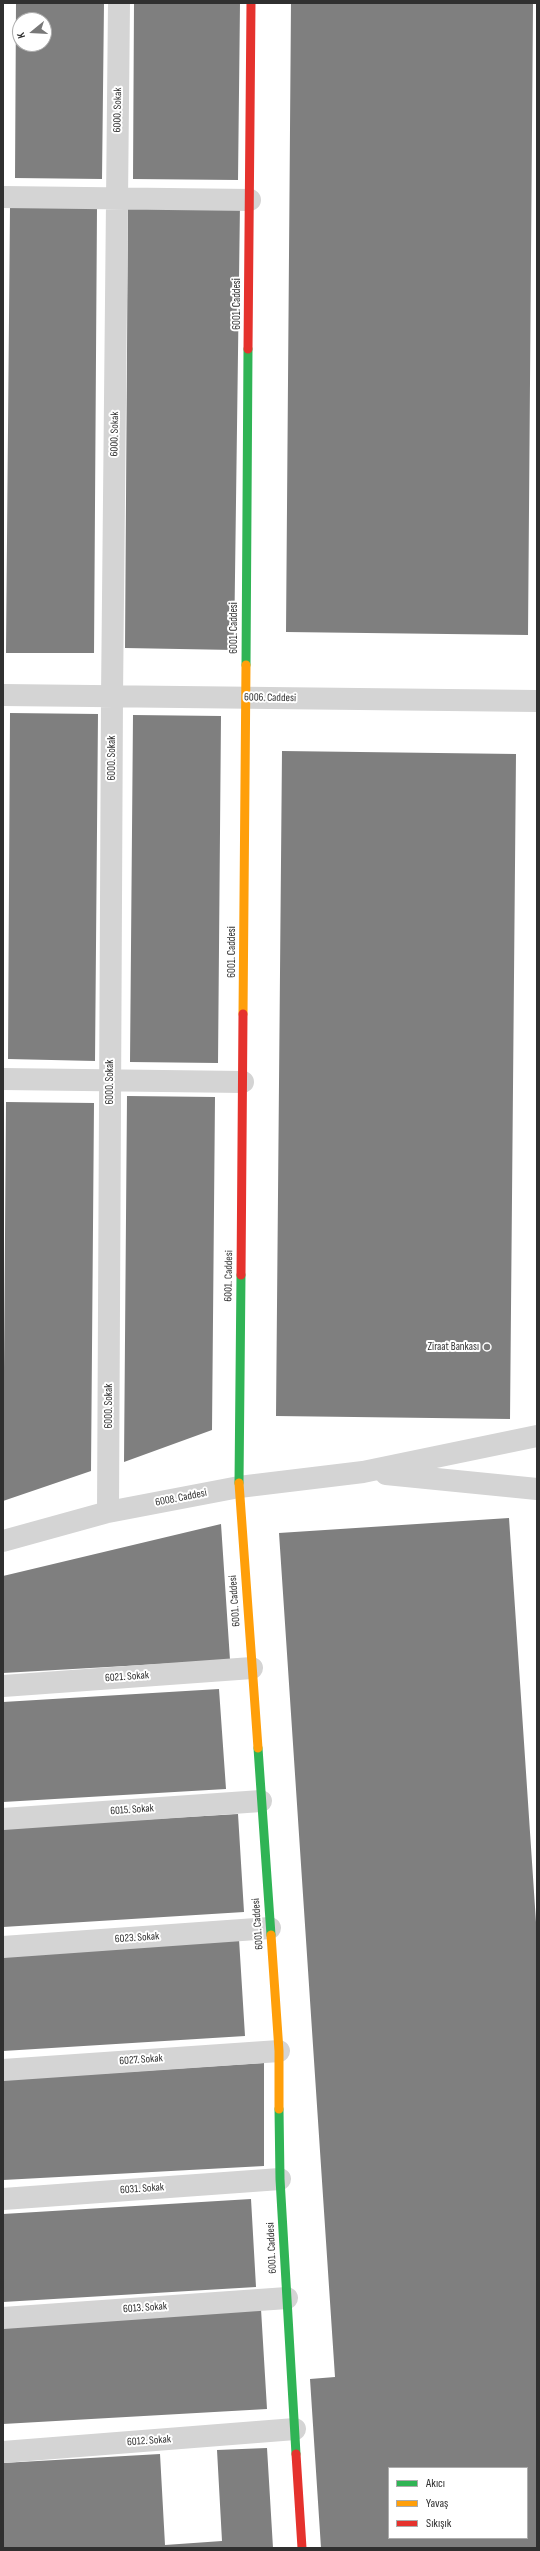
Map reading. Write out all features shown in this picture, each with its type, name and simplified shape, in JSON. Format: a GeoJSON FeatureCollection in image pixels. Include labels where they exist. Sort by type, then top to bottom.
{"type":"FeatureCollection","features":[{"type":"Feature","properties":{"kind":"street","name":"6000. Sokak"},"geometry":{"type":"LineString","coordinates":[[108,1512],[112,696],[119,3]]}},
{"type":"Feature","properties":{"kind":"street","name":"6001. Caddesi"},"geometry":{"type":"LineString","coordinates":[[251,3],[239,1487],[279,2051],[280,2179],[302,2548]]}},
{"type":"Feature","properties":{"kind":"street"},"geometry":{"type":"LineString","coordinates":[[3,197],[250,200]]}},
{"type":"Feature","properties":{"kind":"street","name":"6006. Caddesi"},"geometry":{"type":"LineString","coordinates":[[3,695],[537,701]]}},
{"type":"Feature","properties":{"kind":"street"},"geometry":{"type":"LineString","coordinates":[[3,1079],[242,1082]]}},
{"type":"Feature","properties":{"kind":"street"},"geometry":{"type":"LineString","coordinates":[[363,1472],[537,1436]]}},
{"type":"Feature","properties":{"kind":"street"},"geometry":{"type":"LineString","coordinates":[[363,1472],[537,1489]]}},
{"type":"Feature","properties":{"kind":"street","name":"6008. Caddesi"},"geometry":{"type":"LineString","coordinates":[[3,1542],[108,1512],[239,1487],[363,1472]]}},
{"type":"Feature","properties":{"kind":"street","name":"6021. Sokak"},"geometry":{"type":"LineString","coordinates":[[3,1686],[252,1668]]}},
{"type":"Feature","properties":{"kind":"street","name":"6015. Sokak"},"geometry":{"type":"LineString","coordinates":[[3,1819],[261,1801]]}},
{"type":"Feature","properties":{"kind":"street","name":"6023. Sokak"},"geometry":{"type":"LineString","coordinates":[[3,1947],[270,1928]]}},
{"type":"Feature","properties":{"kind":"street","name":"6027. Sokak"},"geometry":{"type":"LineString","coordinates":[[3,2070],[279,2051]]}},
{"type":"Feature","properties":{"kind":"street","name":"6031. Sokak"},"geometry":{"type":"LineString","coordinates":[[3,2199],[280,2179]]}},
{"type":"Feature","properties":{"kind":"street","name":"6013. Sokak"},"geometry":{"type":"LineString","coordinates":[[3,2318],[287,2298]]}},
{"type":"Feature","properties":{"kind":"street","name":"6012. Sokak"},"geometry":{"type":"LineString","coordinates":[[3,2452],[295,2429]]}},
{"type":"Feature","properties":{"kind":"building"},"geometry":{"type":"Polygon","coordinates":[[[16,3],[104,3],[102,179],[15,178],[16,52],[52,52],[52,12],[16,12],[16,3]]]}},
{"type":"Feature","properties":{"kind":"building"},"geometry":{"type":"Polygon","coordinates":[[[134,3],[240,3],[238,180],[133,179],[134,3]]]}},
{"type":"Feature","properties":{"kind":"building"},"geometry":{"type":"Polygon","coordinates":[[[291,3],[533,3],[528,635],[286,632],[291,3]]]}},
{"type":"Feature","properties":{"kind":"building"},"geometry":{"type":"Polygon","coordinates":[[[128,201],[240,204],[234,650],[125,648],[128,201]]]}},
{"type":"Feature","properties":{"kind":"building"},"geometry":{"type":"Polygon","coordinates":[[[10,206],[97,207],[94,653],[6,653],[10,206]]]}},
{"type":"Feature","properties":{"kind":"building"},"geometry":{"type":"Polygon","coordinates":[[[10,713],[98,714],[95,1061],[8,1059],[10,713]]]}},
{"type":"Feature","properties":{"kind":"building"},"geometry":{"type":"Polygon","coordinates":[[[133,715],[221,716],[218,1063],[130,1062],[133,715]]]}},
{"type":"Feature","properties":{"kind":"building"},"geometry":{"type":"Polygon","coordinates":[[[282,751],[516,754],[510,1419],[276,1416],[282,751]]]}},
{"type":"Feature","properties":{"kind":"building"},"geometry":{"type":"Polygon","coordinates":[[[127,1096],[215,1097],[212,1430],[124,1462],[127,1096]]]}},
{"type":"Feature","properties":{"kind":"building"},"geometry":{"type":"Polygon","coordinates":[[[6,1102],[94,1103],[91,1471],[3,1501],[6,1102]]]}},
{"type":"Feature","properties":{"kind":"building"},"geometry":{"type":"Polygon","coordinates":[[[509,1518],[537,1937],[537,2548],[321,2548],[310,2379],[335,2377],[279,1533],[509,1518]]]}},
{"type":"Feature","properties":{"kind":"building"},"geometry":{"type":"Polygon","coordinates":[[[221,1524],[230,1660],[3,1673],[3,1576],[221,1524]]]}},
{"type":"Feature","properties":{"kind":"building"},"geometry":{"type":"Polygon","coordinates":[[[219,1689],[226,1789],[3,1802],[3,1702],[219,1689]]]}},
{"type":"Feature","properties":{"kind":"building"},"geometry":{"type":"Polygon","coordinates":[[[238,1814],[244,1912],[3,1927],[3,1828],[238,1814]]]}},
{"type":"Feature","properties":{"kind":"building"},"geometry":{"type":"Polygon","coordinates":[[[239,1939],[245,2036],[3,2051],[3,1952],[239,1939]]]}},
{"type":"Feature","properties":{"kind":"building"},"geometry":{"type":"Polygon","coordinates":[[[264,2063],[264,2166],[3,2180],[3,2080],[264,2063]]]}},
{"type":"Feature","properties":{"kind":"building"},"geometry":{"type":"Polygon","coordinates":[[[251,2199],[256,2287],[3,2302],[3,2214],[251,2199]]]}},
{"type":"Feature","properties":{"kind":"building"},"geometry":{"type":"Polygon","coordinates":[[[261,2309],[267,2409],[3,2424],[3,2324],[261,2309]]]}},
{"type":"Feature","properties":{"kind":"building"},"geometry":{"type":"Polygon","coordinates":[[[267,2448],[273,2548],[3,2548],[3,2463],[160,2454],[165,2545],[222,2541],[217,2450],[267,2448]]]}},
{"type":"Feature","properties":{"kind":"traffic: fast"},"geometry":{"type":"LineString","coordinates":[[246,665],[248,349]]}},
{"type":"Feature","properties":{"kind":"traffic: fast"},"geometry":{"type":"LineString","coordinates":[[239,1483],[241,1275]]}},
{"type":"Feature","properties":{"kind":"traffic: fast"},"geometry":{"type":"LineString","coordinates":[[258,1748],[271,1935]]}},
{"type":"Feature","properties":{"kind":"traffic: fast"},"geometry":{"type":"LineString","coordinates":[[279,2109],[280,2179],[296,2454]]}},
{"type":"Feature","properties":{"kind":"traffic: slow"},"geometry":{"type":"LineString","coordinates":[[243,1014],[246,665]]}},
{"type":"Feature","properties":{"kind":"traffic: slow"},"geometry":{"type":"LineString","coordinates":[[239,1483],[258,1748]]}},
{"type":"Feature","properties":{"kind":"traffic: slow"},"geometry":{"type":"LineString","coordinates":[[271,1935],[279,2051],[279,2109]]}},
{"type":"Feature","properties":{"kind":"traffic: jam"},"geometry":{"type":"LineString","coordinates":[[248,349],[251,3]]}},
{"type":"Feature","properties":{"kind":"traffic: jam"},"geometry":{"type":"LineString","coordinates":[[241,1275],[243,1014]]}},
{"type":"Feature","properties":{"kind":"traffic: jam"},"geometry":{"type":"LineString","coordinates":[[296,2454],[302,2548]]}},
{"type":"Feature","properties":{"kind":"place","name":"Ziraat Bankası"},"geometry":{"type":"Point","coordinates":[487,1347]}}]}
